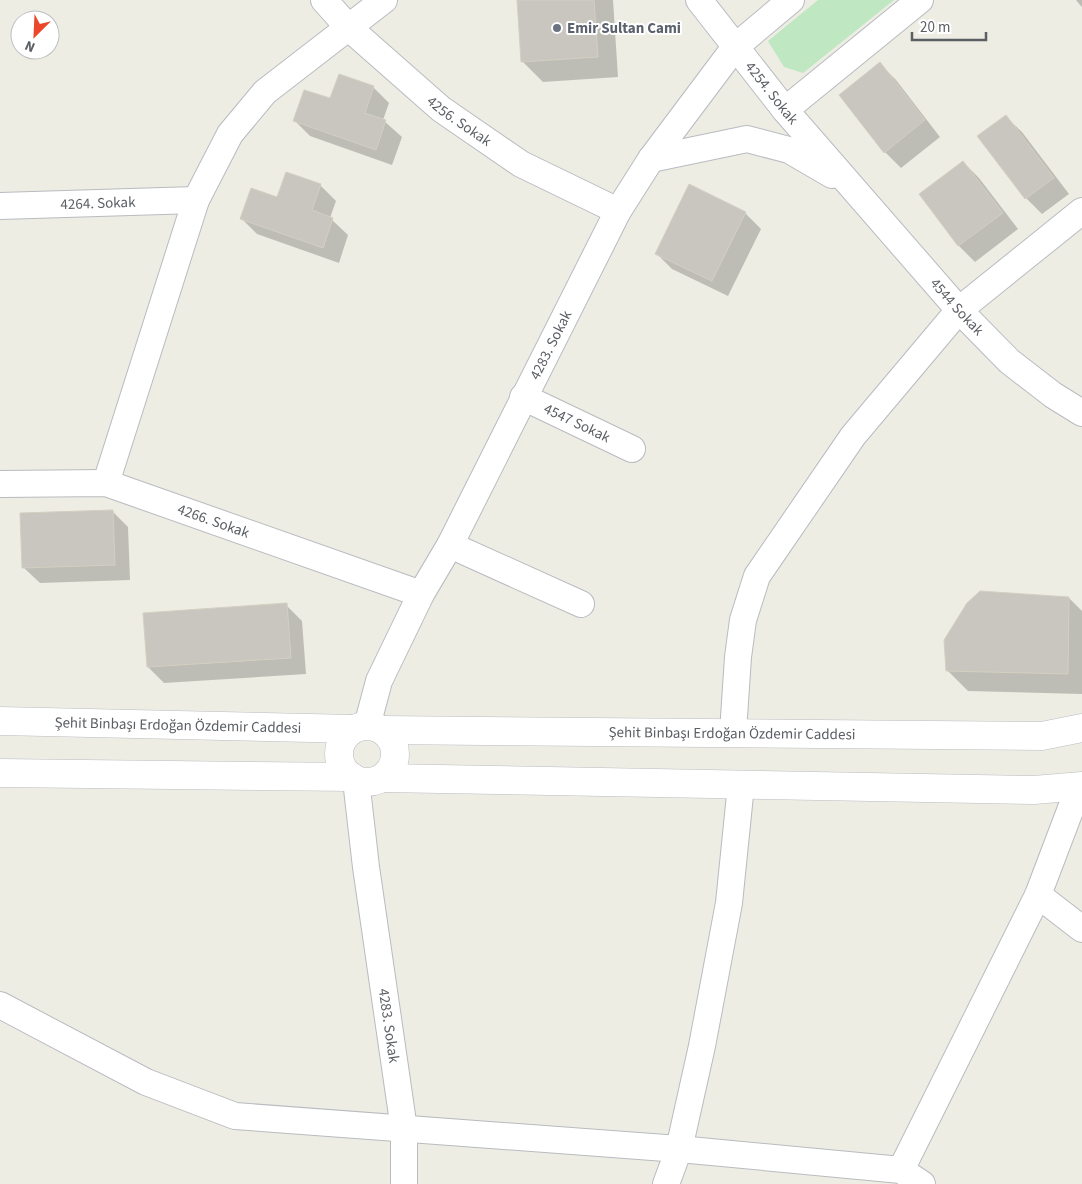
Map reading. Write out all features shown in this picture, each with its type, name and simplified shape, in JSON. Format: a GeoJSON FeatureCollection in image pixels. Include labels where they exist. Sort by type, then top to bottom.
{"type":"FeatureCollection","features":[{"type":"Feature","properties":{"kind":"main road","name":"Şehit Binbaşı Erdoğan Özdemir Caddesi"},"geometry":{"type":"LineString","coordinates":[[0,721],[368,728],[1042,736],[1082,728]]}},
{"type":"Feature","properties":{"kind":"main road"},"geometry":{"type":"LineString","coordinates":[[368,728],[389,736],[396,753],[390,771],[368,779],[343,768],[339,750],[347,734],[368,728]]}},
{"type":"Feature","properties":{"kind":"main road"},"geometry":{"type":"LineString","coordinates":[[0,773],[1034,790],[1080,786]]}},
{"type":"Feature","properties":{"kind":"street","name":"4256. Sokak"},"geometry":{"type":"LineString","coordinates":[[324,0],[349,28],[441,109],[521,164],[618,211]]}},
{"type":"Feature","properties":{"kind":"street"},"geometry":{"type":"LineString","coordinates":[[106,483],[196,200],[230,134],[265,92],[384,0]]}},
{"type":"Feature","properties":{"kind":"street","name":"4254. Sokak"},"geometry":{"type":"LineString","coordinates":[[699,0],[785,110],[847,184]]}},
{"type":"Feature","properties":{"kind":"street","name":"4283. Sokak"},"geometry":{"type":"LineString","coordinates":[[368,728],[379,681],[421,594],[450,545],[522,397],[618,211],[651,159],[736,47],[791,0]]}},
{"type":"Feature","properties":{"kind":"street"},"geometry":{"type":"LineString","coordinates":[[785,110],[920,0]]}},
{"type":"Feature","properties":{"kind":"street"},"geometry":{"type":"LineString","coordinates":[[651,159],[747,139],[789,150],[847,184]]}},
{"type":"Feature","properties":{"kind":"street","name":"4544 Sokak"},"geometry":{"type":"LineString","coordinates":[[847,184],[959,310],[1009,361],[1053,395],[1082,413]]}},
{"type":"Feature","properties":{"kind":"street","name":"4264. Sokak"},"geometry":{"type":"LineString","coordinates":[[0,206],[196,200]]}},
{"type":"Feature","properties":{"kind":"street"},"geometry":{"type":"LineString","coordinates":[[733,732],[738,657],[743,620],[757,576],[854,436],[959,310],[1082,212]]}},
{"type":"Feature","properties":{"kind":"street","name":"4547 Sokak"},"geometry":{"type":"LineString","coordinates":[[522,397],[632,449]]}},
{"type":"Feature","properties":{"kind":"street","name":"4266. Sokak"},"geometry":{"type":"LineString","coordinates":[[0,484],[106,483],[421,594]]}},
{"type":"Feature","properties":{"kind":"street"},"geometry":{"type":"LineString","coordinates":[[450,545],[582,604]]}},
{"type":"Feature","properties":{"kind":"street","name":"4283. Sokak"},"geometry":{"type":"LineString","coordinates":[[368,779],[366,867],[404,1129],[404,1184]]}},
{"type":"Feature","properties":{"kind":"street"},"geometry":{"type":"LineString","coordinates":[[666,1184],[679,1149],[702,1046],[728,903],[741,785]]}},
{"type":"Feature","properties":{"kind":"street"},"geometry":{"type":"LineString","coordinates":[[0,1005],[146,1082],[235,1116],[679,1149],[912,1177],[1038,895],[1080,786]]}},
{"type":"Feature","properties":{"kind":"street"},"geometry":{"type":"LineString","coordinates":[[1038,895],[1082,930]]}},
{"type":"Feature","properties":{"kind":"green space"},"geometry":{"type":"Polygon","coordinates":[[[818,0],[894,0],[803,73],[784,67],[768,41],[818,0]]]}},
{"type":"Feature","properties":{"kind":"building","name":"Emir Sultan Cami"},"geometry":{"type":"Polygon","coordinates":[[[517,0],[594,0],[598,57],[521,62],[517,0]]]}},
{"type":"Feature","properties":{"kind":"building"},"geometry":{"type":"Polygon","coordinates":[[[880,62],[925,120],[884,153],[839,95],[880,62]]]}},
{"type":"Feature","properties":{"kind":"building"},"geometry":{"type":"Polygon","coordinates":[[[339,74],[374,86],[365,113],[386,120],[376,150],[293,121],[304,90],[330,98],[339,74]]]}},
{"type":"Feature","properties":{"kind":"building"},"geometry":{"type":"Polygon","coordinates":[[[1006,115],[1054,178],[1025,199],[977,136],[1006,115]]]}},
{"type":"Feature","properties":{"kind":"building"},"geometry":{"type":"Polygon","coordinates":[[[963,161],[1003,213],[958,246],[919,194],[963,161]]]}},
{"type":"Feature","properties":{"kind":"building"},"geometry":{"type":"Polygon","coordinates":[[[286,172],[321,184],[312,210],[333,218],[323,248],[240,219],[251,188],[277,197],[286,172]]]}},
{"type":"Feature","properties":{"kind":"building"},"geometry":{"type":"Polygon","coordinates":[[[689,184],[746,212],[712,281],[655,254],[689,184]]]}},
{"type":"Feature","properties":{"kind":"building"},"geometry":{"type":"Polygon","coordinates":[[[113,510],[115,565],[22,568],[20,513],[113,510]]]}},
{"type":"Feature","properties":{"kind":"building"},"geometry":{"type":"Polygon","coordinates":[[[980,591],[1069,597],[1068,674],[946,671],[944,640],[967,603],[980,591]]]}},
{"type":"Feature","properties":{"kind":"building"},"geometry":{"type":"Polygon","coordinates":[[[287,603],[291,658],[147,667],[143,613],[287,603]]]}},
{"type":"Feature","properties":{"kind":"place","name":"Emir Sultan Cami"},"geometry":{"type":"Point","coordinates":[557,28]}}]}
